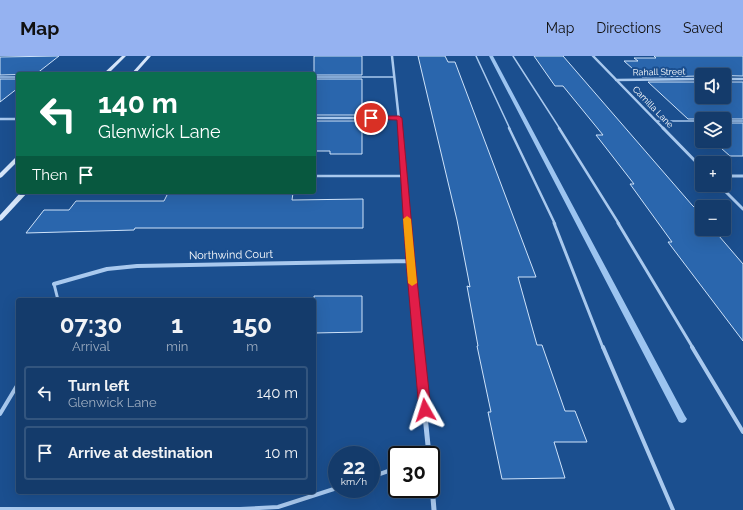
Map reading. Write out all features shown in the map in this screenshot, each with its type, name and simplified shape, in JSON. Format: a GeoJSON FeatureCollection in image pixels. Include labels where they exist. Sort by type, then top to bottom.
{"type":"FeatureCollection","features":[{"type":"Feature","properties":{"kind":"main road"},"geometry":{"type":"LineString","coordinates":[[107,72],[124,56]]}},
{"type":"Feature","properties":{"kind":"main road"},"geometry":{"type":"LineString","coordinates":[[135,72],[149,56]]}},
{"type":"Feature","properties":{"kind":"main road"},"geometry":{"type":"LineString","coordinates":[[1,174],[16,160]]}},
{"type":"Feature","properties":{"kind":"main road"},"geometry":{"type":"LineString","coordinates":[[0,219],[23,194]]}},
{"type":"Feature","properties":{"kind":"street"},"geometry":{"type":"LineString","coordinates":[[392,56],[399,118],[410,261],[428,446]]}},
{"type":"Feature","properties":{"kind":"street","name":"Camilla Lane"},"geometry":{"type":"LineString","coordinates":[[593,56],[695,161]]}},
{"type":"Feature","properties":{"kind":"street","name":"Rahall Street"},"geometry":{"type":"LineString","coordinates":[[616,80],[695,79]]}},
{"type":"Feature","properties":{"kind":"street"},"geometry":{"type":"LineString","coordinates":[[731,79],[743,79]]}},
{"type":"Feature","properties":{"kind":"street"},"geometry":{"type":"LineString","coordinates":[[316,118],[399,118]]}},
{"type":"Feature","properties":{"kind":"street"},"geometry":{"type":"LineString","coordinates":[[0,119],[16,119]]}},
{"type":"Feature","properties":{"kind":"street"},"geometry":{"type":"LineString","coordinates":[[731,176],[743,176]]}},
{"type":"Feature","properties":{"kind":"street"},"geometry":{"type":"LineString","coordinates":[[726,192],[743,209]]}},
{"type":"Feature","properties":{"kind":"street","name":"Northwind Court"},"geometry":{"type":"LineString","coordinates":[[54,284],[106,268],[137,266],[410,261]]}},
{"type":"Feature","properties":{"kind":"street"},"geometry":{"type":"LineString","coordinates":[[433,498],[434,510]]}},
{"type":"Feature","properties":{"kind":"lane"},"geometry":{"type":"LineString","coordinates":[[476,56],[535,183],[551,213],[569,263],[621,392],[673,510]]}},
{"type":"Feature","properties":{"kind":"lane"},"geometry":{"type":"LineString","coordinates":[[513,56],[589,174],[743,432]]}},
{"type":"Feature","properties":{"kind":"lane"},"geometry":{"type":"LineString","coordinates":[[0,77],[16,77]]}},
{"type":"Feature","properties":{"kind":"lane"},"geometry":{"type":"LineString","coordinates":[[316,77],[394,77]]}},
{"type":"Feature","properties":{"kind":"lane"},"geometry":{"type":"LineString","coordinates":[[657,122],[695,121]]}},
{"type":"Feature","properties":{"kind":"lane"},"geometry":{"type":"LineString","coordinates":[[731,121],[743,121]]}},
{"type":"Feature","properties":{"kind":"lane"},"geometry":{"type":"LineString","coordinates":[[316,176],[404,176]]}},
{"type":"Feature","properties":{"kind":"lane"},"geometry":{"type":"LineString","coordinates":[[54,284],[58,298]]}},
{"type":"Feature","properties":{"kind":"lane"},"geometry":{"type":"LineString","coordinates":[[0,414],[16,387]]}},
{"type":"Feature","properties":{"kind":"lane"},"geometry":{"type":"LineString","coordinates":[[0,509],[240,509],[278,507],[328,491]]}},
{"type":"Feature","properties":{"kind":"building"},"geometry":{"type":"Polygon","coordinates":[[[59,56],[39,72],[16,72],[16,75],[0,75],[0,57],[59,56]]]}},
{"type":"Feature","properties":{"kind":"building"},"geometry":{"type":"Polygon","coordinates":[[[314,56],[362,56],[362,75],[316,75],[316,72],[314,72],[314,56]]]}},
{"type":"Feature","properties":{"kind":"building"},"geometry":{"type":"Polygon","coordinates":[[[418,56],[445,56],[448,62],[455,62],[536,277],[518,277],[537,345],[542,345],[565,411],[575,411],[587,442],[554,442],[565,478],[502,479],[488,412],[491,412],[477,346],[467,286],[470,287],[457,220],[418,56]]]}},
{"type":"Feature","properties":{"kind":"building"},"geometry":{"type":"Polygon","coordinates":[[[534,56],[563,56],[695,208],[695,236],[719,236],[743,264],[743,341],[668,242],[672,242],[630,184],[634,184],[596,135],[603,135],[563,86],[555,86],[534,56]]]}},
{"type":"Feature","properties":{"kind":"building"},"geometry":{"type":"Polygon","coordinates":[[[654,56],[743,56],[743,76],[731,76],[731,68],[695,68],[695,76],[642,77],[624,61],[638,61],[634,58],[656,58],[654,56]]]}},
{"type":"Feature","properties":{"kind":"building"},"geometry":{"type":"Polygon","coordinates":[[[0,79],[16,79],[16,90],[0,102],[0,79]]]}},
{"type":"Feature","properties":{"kind":"building"},"geometry":{"type":"Polygon","coordinates":[[[316,79],[362,79],[362,115],[316,115],[316,79]]]}},
{"type":"Feature","properties":{"kind":"building"},"geometry":{"type":"Polygon","coordinates":[[[648,82],[695,82],[695,104],[731,104],[731,82],[743,82],[743,119],[731,119],[731,112],[695,112],[695,119],[688,119],[648,82]]]}},
{"type":"Feature","properties":{"kind":"building"},"geometry":{"type":"Polygon","coordinates":[[[316,121],[362,121],[362,154],[330,154],[330,151],[316,151],[316,121]]]}},
{"type":"Feature","properties":{"kind":"building"},"geometry":{"type":"Polygon","coordinates":[[[731,123],[743,123],[743,156],[730,156],[721,148],[731,148],[731,123]]]}},
{"type":"Feature","properties":{"kind":"building"},"geometry":{"type":"Polygon","coordinates":[[[168,194],[293,194],[292,200],[363,199],[363,228],[135,228],[134,230],[26,233],[44,210],[69,210],[76,201],[164,201],[168,194]]]}},
{"type":"Feature","properties":{"kind":"building"},"geometry":{"type":"Polygon","coordinates":[[[314,296],[362,296],[362,332],[316,333],[316,298],[314,298],[314,296]]]}},
{"type":"Feature","properties":{"kind":"waterway"},"geometry":{"type":"LineString","coordinates":[[491,56],[682,419]]}},
{"type":"Feature","properties":{"kind":"slow traffic"},"geometry":{"type":"LineString","coordinates":[[407,219],[412,283]]}},
{"type":"Feature","properties":{"kind":"route"},"geometry":{"type":"LineString","coordinates":[[371,118],[399,118],[410,261],[425,410]]}}]}
